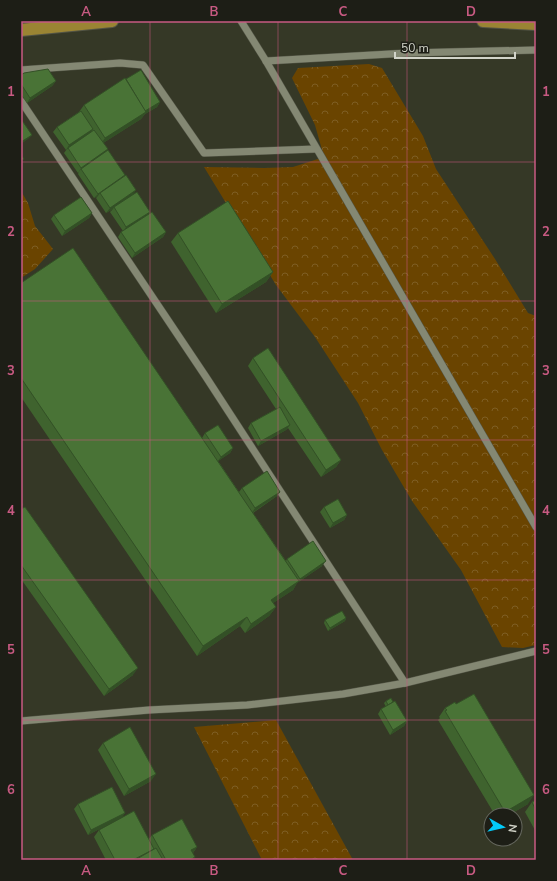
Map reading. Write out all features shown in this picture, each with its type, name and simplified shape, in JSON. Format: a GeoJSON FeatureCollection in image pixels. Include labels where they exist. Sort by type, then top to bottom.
{"type":"FeatureCollection","features":[{"type":"Feature","properties":{"kind":"highway"},"geometry":{"type":"LineString","coordinates":[[21,30],[112,21]]}},
{"type":"Feature","properties":{"kind":"highway"},"geometry":{"type":"LineString","coordinates":[[484,21],[536,24]]}},
{"type":"Feature","properties":{"kind":"street"},"geometry":{"type":"LineString","coordinates":[[240,21],[266,62],[536,527]]}},
{"type":"Feature","properties":{"kind":"street"},"geometry":{"type":"LineString","coordinates":[[266,62],[408,53],[536,50]]}},
{"type":"Feature","properties":{"kind":"street"},"geometry":{"type":"LineString","coordinates":[[21,70],[120,63],[143,65],[204,154],[316,149]]}},
{"type":"Feature","properties":{"kind":"street"},"geometry":{"type":"LineString","coordinates":[[21,101],[206,377],[405,683]]}},
{"type":"Feature","properties":{"kind":"street"},"geometry":{"type":"LineString","coordinates":[[21,721],[149,710],[247,705],[343,694],[405,683],[536,651]]}},
{"type":"Feature","properties":{"kind":"green space"},"geometry":{"type":"Polygon","coordinates":[[[369,64],[382,68],[423,136],[436,169],[495,259],[528,313],[536,316],[536,645],[523,648],[502,647],[461,570],[412,501],[382,450],[358,403],[315,337],[276,285],[204,167],[293,167],[324,157],[315,125],[292,78],[298,68],[369,64]]]}},
{"type":"Feature","properties":{"kind":"green space"},"geometry":{"type":"Polygon","coordinates":[[[21,191],[28,203],[35,226],[53,249],[35,269],[21,278],[21,191]]]}},
{"type":"Feature","properties":{"kind":"green space"},"geometry":{"type":"Polygon","coordinates":[[[276,720],[353,860],[262,860],[194,727],[276,720]]]}},
{"type":"Feature","properties":{"kind":"building"},"geometry":{"type":"Polygon","coordinates":[[[48,69],[56,81],[30,98],[21,84],[21,75],[24,73],[48,69]]]}},
{"type":"Feature","properties":{"kind":"building"},"geometry":{"type":"Polygon","coordinates":[[[141,70],[160,102],[145,111],[126,79],[141,70]]]}},
{"type":"Feature","properties":{"kind":"building"},"geometry":{"type":"Polygon","coordinates":[[[125,78],[146,112],[105,138],[84,105],[125,78]]]}},
{"type":"Feature","properties":{"kind":"building"},"geometry":{"type":"Polygon","coordinates":[[[81,111],[93,129],[69,145],[57,127],[81,111]]]}},
{"type":"Feature","properties":{"kind":"building"},"geometry":{"type":"Polygon","coordinates":[[[21,119],[32,135],[21,142],[21,119]]]}},
{"type":"Feature","properties":{"kind":"building"},"geometry":{"type":"Polygon","coordinates":[[[94,130],[108,149],[81,168],[68,148],[94,130]]]}},
{"type":"Feature","properties":{"kind":"building"},"geometry":{"type":"Polygon","coordinates":[[[108,150],[125,175],[98,194],[81,169],[108,150]]]}},
{"type":"Feature","properties":{"kind":"building"},"geometry":{"type":"Polygon","coordinates":[[[126,175],[136,190],[110,208],[100,193],[126,175]]]}},
{"type":"Feature","properties":{"kind":"building"},"geometry":{"type":"Polygon","coordinates":[[[137,192],[150,212],[126,227],[114,207],[137,192]]]}},
{"type":"Feature","properties":{"kind":"building"},"geometry":{"type":"Polygon","coordinates":[[[81,197],[92,213],[65,231],[54,215],[81,197]]]}},
{"type":"Feature","properties":{"kind":"building"},"geometry":{"type":"Polygon","coordinates":[[[228,201],[273,272],[222,304],[178,233],[228,201]]]}},
{"type":"Feature","properties":{"kind":"building"},"geometry":{"type":"Polygon","coordinates":[[[152,212],[166,232],[135,253],[121,232],[152,212]]]}},
{"type":"Feature","properties":{"kind":"building"},"geometry":{"type":"Polygon","coordinates":[[[73,248],[299,581],[271,600],[276,607],[251,624],[247,617],[203,646],[21,378],[21,283],[73,248]]]}},
{"type":"Feature","properties":{"kind":"building"},"geometry":{"type":"Polygon","coordinates":[[[268,348],[341,460],[326,470],[253,358],[268,348]]]}},
{"type":"Feature","properties":{"kind":"building"},"geometry":{"type":"Polygon","coordinates":[[[280,407],[290,425],[261,441],[251,423],[280,407]]]}},
{"type":"Feature","properties":{"kind":"building"},"geometry":{"type":"Polygon","coordinates":[[[218,425],[233,448],[221,457],[205,433],[218,425]]]}},
{"type":"Feature","properties":{"kind":"building"},"geometry":{"type":"Polygon","coordinates":[[[267,471],[280,492],[255,508],[242,488],[267,471]]]}},
{"type":"Feature","properties":{"kind":"building"},"geometry":{"type":"Polygon","coordinates":[[[338,499],[347,515],[333,523],[324,507],[338,499]]]}},
{"type":"Feature","properties":{"kind":"building"},"geometry":{"type":"Polygon","coordinates":[[[25,507],[138,668],[109,689],[21,565],[21,509],[25,507]]]}},
{"type":"Feature","properties":{"kind":"building"},"geometry":{"type":"Polygon","coordinates":[[[313,541],[326,561],[300,579],[287,559],[313,541]]]}},
{"type":"Feature","properties":{"kind":"building"},"geometry":{"type":"Polygon","coordinates":[[[342,611],[346,618],[330,628],[325,620],[342,611]]]}},
{"type":"Feature","properties":{"kind":"building"},"geometry":{"type":"Polygon","coordinates":[[[474,694],[534,795],[514,807],[502,807],[445,711],[447,710],[445,708],[455,702],[456,704],[474,694]]]}},
{"type":"Feature","properties":{"kind":"building"},"geometry":{"type":"Polygon","coordinates":[[[391,698],[393,702],[388,705],[386,701],[391,698]]]}},
{"type":"Feature","properties":{"kind":"building"},"geometry":{"type":"Polygon","coordinates":[[[395,701],[407,721],[393,730],[381,709],[395,701]]]}},
{"type":"Feature","properties":{"kind":"building"},"geometry":{"type":"Polygon","coordinates":[[[130,727],[156,774],[129,789],[103,743],[130,727]]]}},
{"type":"Feature","properties":{"kind":"building"},"geometry":{"type":"Polygon","coordinates":[[[112,787],[125,813],[91,830],[78,804],[112,787]]]}},
{"type":"Feature","properties":{"kind":"building"},"geometry":{"type":"Polygon","coordinates":[[[536,800],[536,811],[532,802],[536,800]]]}},
{"type":"Feature","properties":{"kind":"building"},"geometry":{"type":"Polygon","coordinates":[[[134,811],[154,849],[133,860],[115,860],[99,830],[134,811]]]}},
{"type":"Feature","properties":{"kind":"building"},"geometry":{"type":"Polygon","coordinates":[[[182,819],[197,847],[191,850],[195,857],[190,860],[166,860],[152,835],[182,819]]]}},
{"type":"Feature","properties":{"kind":"building"},"geometry":{"type":"Polygon","coordinates":[[[156,848],[163,860],[135,860],[156,848]]]}}]}
